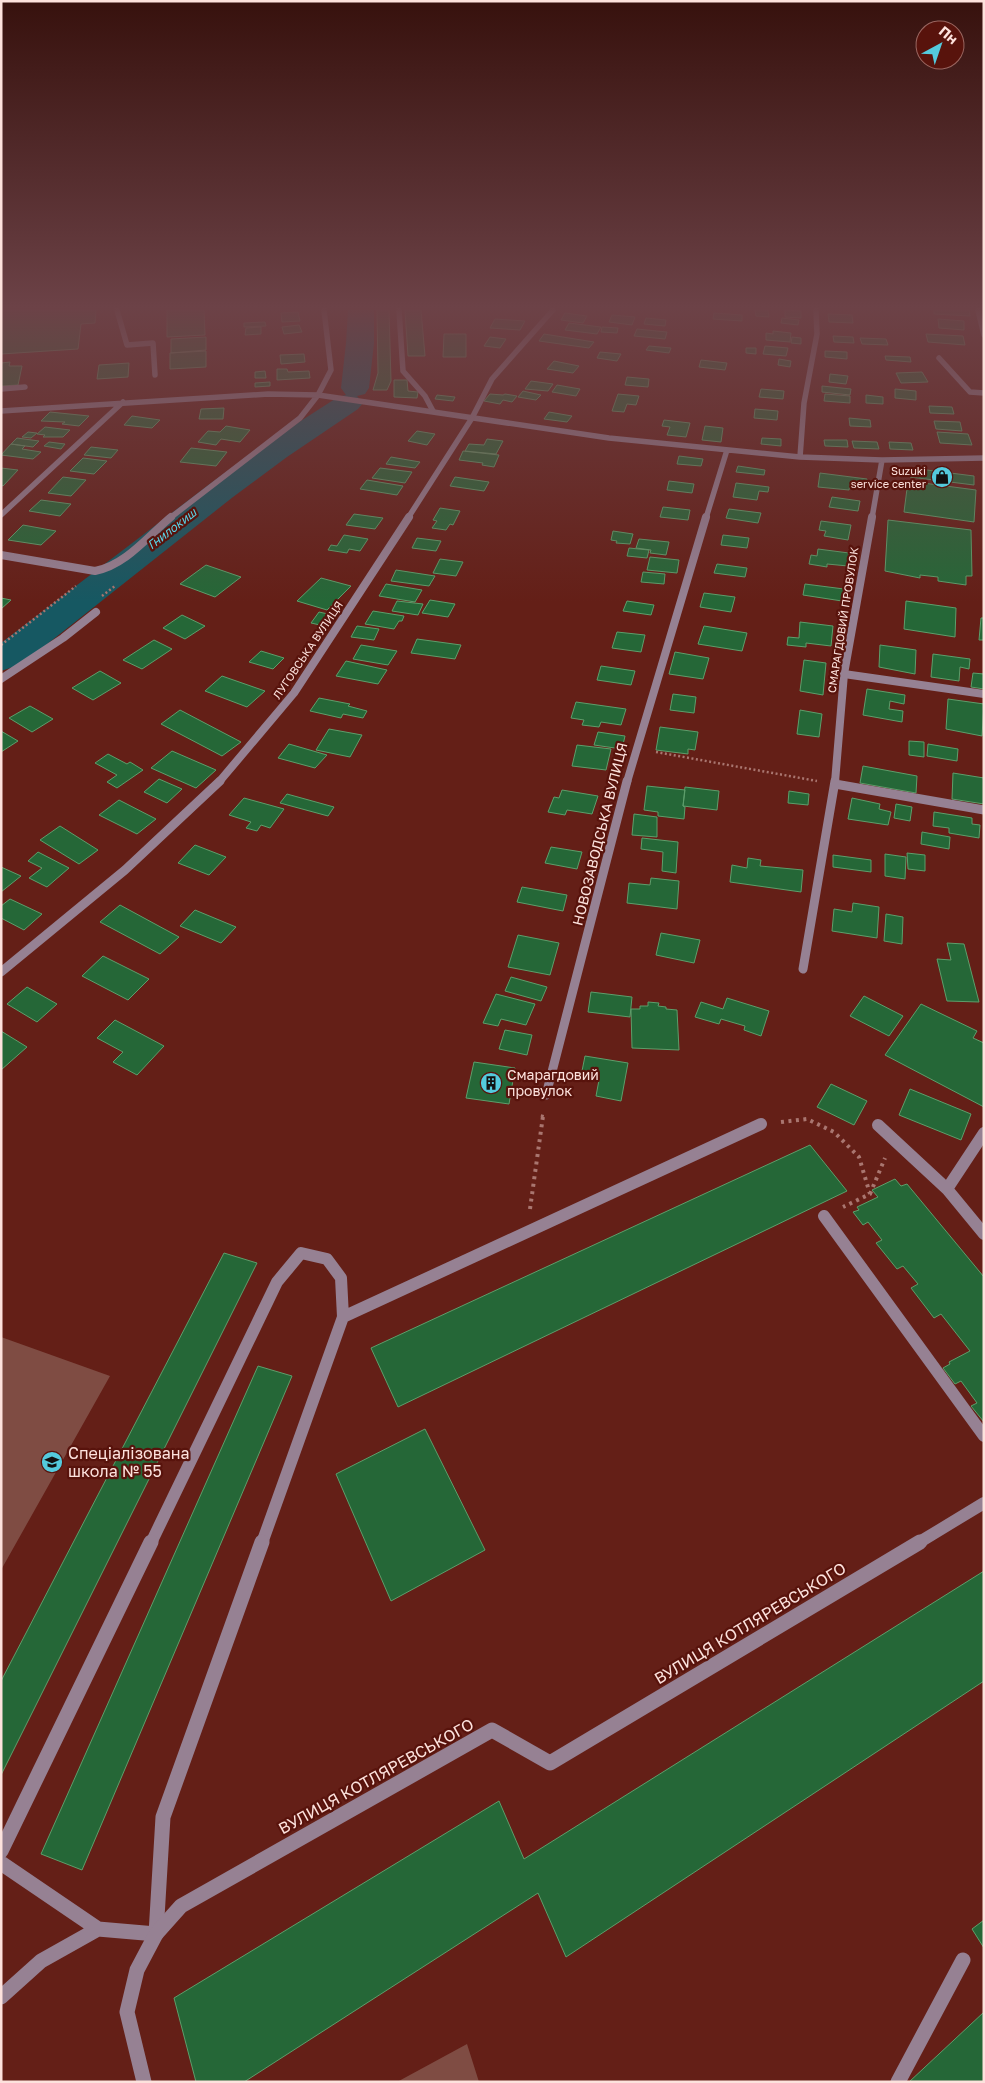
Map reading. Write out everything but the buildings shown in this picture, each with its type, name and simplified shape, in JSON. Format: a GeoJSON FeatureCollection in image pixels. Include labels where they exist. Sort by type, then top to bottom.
{"type":"FeatureCollection","features":[{"type":"Feature","properties":{"kind":"street"},"geometry":{"type":"LineString","coordinates":[[1,411],[52,407]]}},
{"type":"Feature","properties":{"kind":"street"},"geometry":{"type":"LineString","coordinates":[[1,515],[117,407]]}},
{"type":"Feature","properties":{"kind":"street"},"geometry":{"type":"LineString","coordinates":[[1,555],[95,571],[113,565],[169,518],[300,418],[309,407]]}},
{"type":"Feature","properties":{"kind":"street"},"geometry":{"type":"LineString","coordinates":[[404,407],[609,438],[800,457],[882,460],[984,458]]}},
{"type":"Feature","properties":{"kind":"street"},"geometry":{"type":"LineString","coordinates":[[431,407],[433,411]]}},
{"type":"Feature","properties":{"kind":"street","name":"ЛУГОВСЬКА ВУЛИЦЯ"},"geometry":{"type":"LineString","coordinates":[[1,972],[125,870],[211,791],[248,750],[294,693],[425,493],[478,407]]}},
{"type":"Feature","properties":{"kind":"street"},"geometry":{"type":"LineString","coordinates":[[800,457],[804,407]]}},
{"type":"Feature","properties":{"kind":"street","name":"НОВОЗАВОДСЬКА ВУЛИЦЯ"},"geometry":{"type":"LineString","coordinates":[[546,1095],[636,748],[726,450]]}},
{"type":"Feature","properties":{"kind":"street","name":"СМАРАГДОВИЙ ПРОВУЛОК"},"geometry":{"type":"LineString","coordinates":[[803,970],[835,784],[844,674],[882,460]]}},
{"type":"Feature","properties":{"kind":"street"},"geometry":{"type":"LineString","coordinates":[[1,679],[63,638],[96,612]]}},
{"type":"Feature","properties":{"kind":"street"},"geometry":{"type":"LineString","coordinates":[[844,674],[984,694]]}},
{"type":"Feature","properties":{"kind":"street"},"geometry":{"type":"LineString","coordinates":[[835,784],[984,810]]}},
{"type":"Feature","properties":{"kind":"street"},"geometry":{"type":"LineString","coordinates":[[343,1316],[761,1124]]}},
{"type":"Feature","properties":{"kind":"street"},"geometry":{"type":"LineString","coordinates":[[878,1125],[947,1190],[984,1234]]}},
{"type":"Feature","properties":{"kind":"street"},"geometry":{"type":"LineString","coordinates":[[947,1190],[984,1133]]}},
{"type":"Feature","properties":{"kind":"street"},"geometry":{"type":"LineString","coordinates":[[824,1216],[984,1436]]}},
{"type":"Feature","properties":{"kind":"street"},"geometry":{"type":"LineString","coordinates":[[1,1851],[277,1282],[301,1253],[327,1259],[341,1278],[343,1316],[163,1817],[156,1934],[98,1929],[1,1863]]}},
{"type":"Feature","properties":{"kind":"street","name":"ВУЛИЦЯ КОТЛЯРЕВСЬКОГО"},"geometry":{"type":"LineString","coordinates":[[144,2082],[127,2012],[137,1970],[156,1934],[181,1906],[492,1730],[550,1763],[984,1503]]}},
{"type":"Feature","properties":{"kind":"street"},"geometry":{"type":"LineString","coordinates":[[1,1997],[40,1961],[98,1929]]}},
{"type":"Feature","properties":{"kind":"street"},"geometry":{"type":"LineString","coordinates":[[898,2082],[963,1960]]}},
{"type":"Feature","properties":{"kind":"path"},"geometry":{"type":"LineString","coordinates":[[1,645],[95,571]]}},
{"type":"Feature","properties":{"kind":"path"},"geometry":{"type":"LineString","coordinates":[[636,748],[835,784]]}},
{"type":"Feature","properties":{"kind":"path"},"geometry":{"type":"LineString","coordinates":[[527,1232],[546,1095]]}},
{"type":"Feature","properties":{"kind":"path"},"geometry":{"type":"LineString","coordinates":[[761,1124],[808,1119],[834,1132],[858,1157],[870,1194]]}},
{"type":"Feature","properties":{"kind":"path"},"geometry":{"type":"LineString","coordinates":[[824,1216],[870,1194],[893,1139]]}},
{"type":"Feature","properties":{"kind":"shaded area"},"geometry":{"type":"Polygon","coordinates":[[[1,1337],[110,1376],[1,1570],[1,1337]]]}},
{"type":"Feature","properties":{"kind":"shaded area"},"geometry":{"type":"Polygon","coordinates":[[[467,2044],[479,2082],[397,2082],[467,2044]]]}},
{"type":"Feature","properties":{"kind":"waterway","name":"Гнилокиш"},"geometry":{"type":"LineString","coordinates":[[1,660],[9,656],[222,490],[276,450],[342,407]]}},
{"type":"Feature","properties":{"kind":"place","name":"Suzuki service center"},"geometry":{"type":"Point","coordinates":[942,477]}},
{"type":"Feature","properties":{"kind":"place","name":"Смарагдовий провулок"},"geometry":{"type":"Point","coordinates":[491,1083]}},
{"type":"Feature","properties":{"kind":"place","name":"Спеціалізована школа № 55"},"geometry":{"type":"Point","coordinates":[52,1462]}}]}
